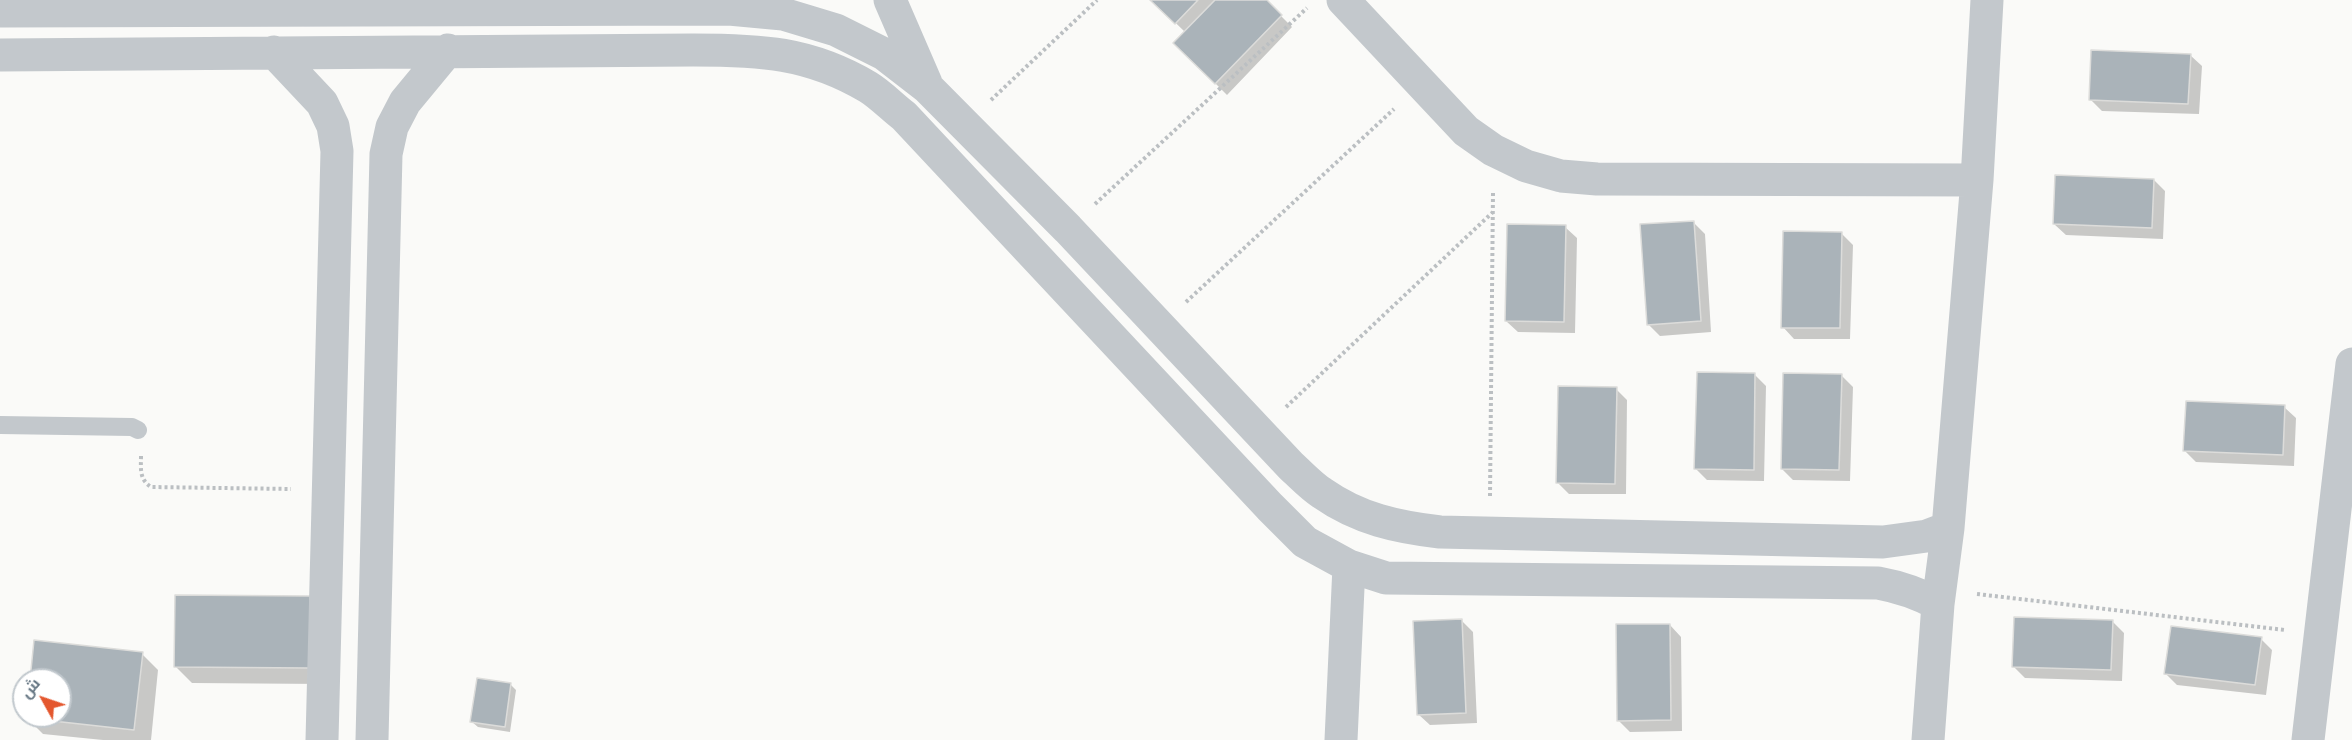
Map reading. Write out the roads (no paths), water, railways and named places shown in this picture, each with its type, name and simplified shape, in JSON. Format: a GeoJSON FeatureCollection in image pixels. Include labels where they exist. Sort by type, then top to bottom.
{"type":"FeatureCollection","features":[{"type":"Feature","properties":{"kind":"street"},"geometry":{"type":"LineString","coordinates":[[890,0],[928,88]]}},
{"type":"Feature","properties":{"kind":"street"},"geometry":{"type":"LineString","coordinates":[[1343,0],[1466,131],[1493,150],[1526,166],[1561,176],[1597,179],[1977,180]]}},
{"type":"Feature","properties":{"kind":"street"},"geometry":{"type":"LineString","coordinates":[[1928,740],[1977,180],[1987,0]]}},
{"type":"Feature","properties":{"kind":"street"},"geometry":{"type":"LineString","coordinates":[[0,11],[739,4],[783,14],[836,30],[884,54],[928,88],[1068,229],[1291,466],[1322,493],[1359,514],[1399,527],[1440,532],[1883,542],[1928,536],[1948,528]]}},
{"type":"Feature","properties":{"kind":"street"},"geometry":{"type":"LineString","coordinates":[[372,740],[386,154],[392,127],[405,102],[448,50]]}},
{"type":"Feature","properties":{"kind":"street"},"geometry":{"type":"LineString","coordinates":[[0,55],[448,50],[743,50],[787,54],[830,67],[869,88],[904,116],[1270,507],[1305,542],[1349,566],[1386,578],[1878,583],[1939,596]]}},
{"type":"Feature","properties":{"kind":"street"},"geometry":{"type":"LineString","coordinates":[[274,52],[322,103],[333,126],[337,151],[322,740]]}},
{"type":"Feature","properties":{"kind":"street"},"geometry":{"type":"LineString","coordinates":[[2308,740],[2352,364]]}},
{"type":"Feature","properties":{"kind":"street"},"geometry":{"type":"LineString","coordinates":[[1341,740],[1349,566]]}},
{"type":"Feature","properties":{"kind":"lane"},"geometry":{"type":"LineString","coordinates":[[0,425],[132,427],[138,430]]}}]}
